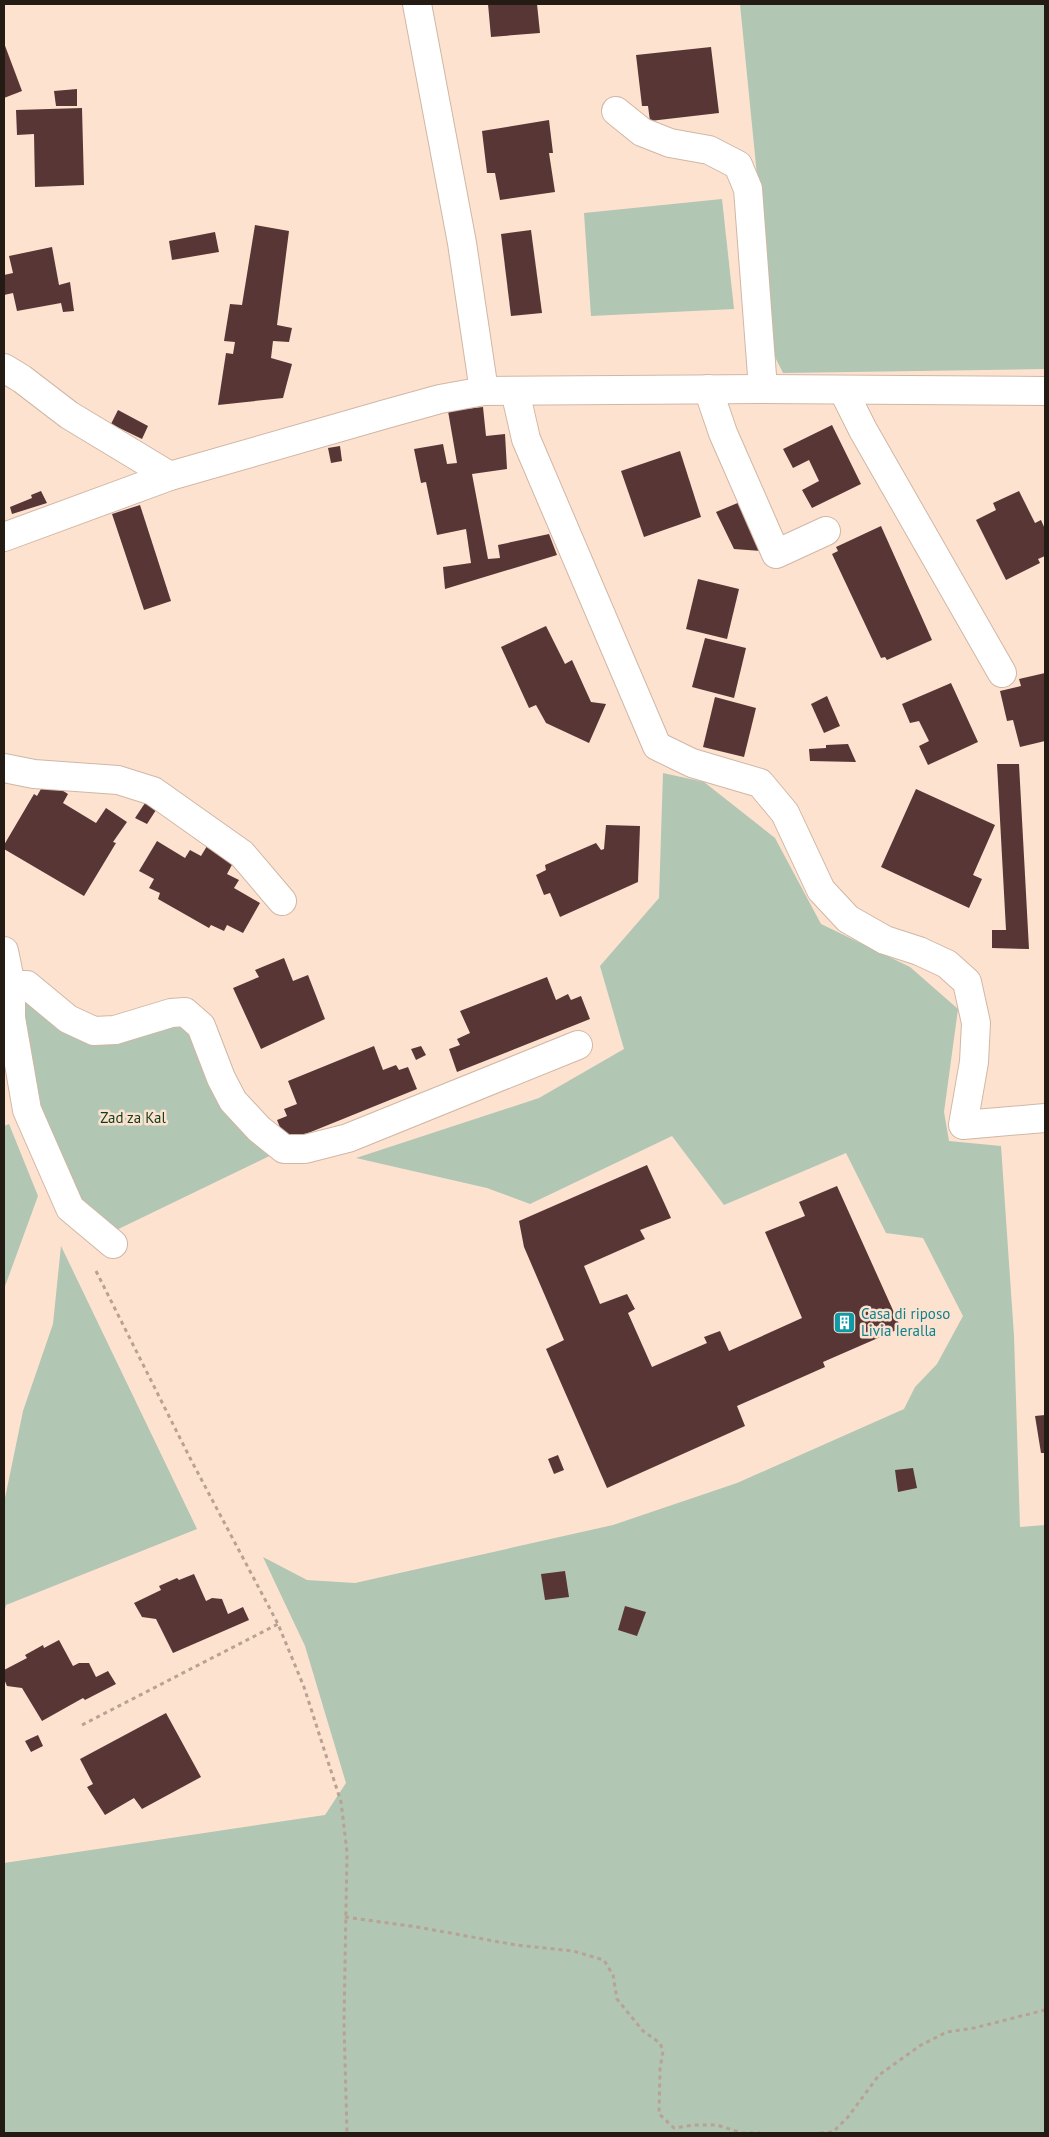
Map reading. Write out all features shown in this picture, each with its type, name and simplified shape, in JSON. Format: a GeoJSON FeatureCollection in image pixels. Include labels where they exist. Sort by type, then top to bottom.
{"type":"FeatureCollection","features":[{"type":"Feature","properties":{"kind":"street"},"geometry":{"type":"LineString","coordinates":[[418,4],[462,243],[484,391]]}},
{"type":"Feature","properties":{"kind":"street"},"geometry":{"type":"LineString","coordinates":[[616,111],[642,132],[670,142],[709,150],[738,165],[748,189],[763,389]]}},
{"type":"Feature","properties":{"kind":"street"},"geometry":{"type":"LineString","coordinates":[[4,368],[22,379],[69,415],[170,476]]}},
{"type":"Feature","properties":{"kind":"street"},"geometry":{"type":"LineString","coordinates":[[708,389],[723,433],[776,554],[826,531]]}},
{"type":"Feature","properties":{"kind":"street"},"geometry":{"type":"LineString","coordinates":[[4,537],[170,476],[440,399],[484,391],[708,389],[1045,391]]}},
{"type":"Feature","properties":{"kind":"street"},"geometry":{"type":"LineString","coordinates":[[843,390],[863,430],[1002,673]]}},
{"type":"Feature","properties":{"kind":"street"},"geometry":{"type":"LineString","coordinates":[[515,391],[526,439],[657,746],[692,763],[760,783],[785,813],[821,890],[848,919],[885,940],[919,951],[947,964],[967,982],[976,1023],[974,1062],[963,1125],[1045,1118]]}},
{"type":"Feature","properties":{"kind":"street"},"geometry":{"type":"LineString","coordinates":[[4,768],[34,774],[118,780],[153,791],[242,854],[282,901]]}},
{"type":"Feature","properties":{"kind":"street"},"geometry":{"type":"LineString","coordinates":[[4,951],[10,985],[8,1019],[27,1110],[70,1208],[113,1244]]}},
{"type":"Feature","properties":{"kind":"street"},"geometry":{"type":"LineString","coordinates":[[10,985],[27,985],[68,1019],[94,1031],[115,1030],[171,1013],[186,1012],[201,1026],[221,1078],[233,1101],[259,1128],[284,1149],[305,1149],[348,1138],[578,1045]]}},
{"type":"Feature","properties":{"kind":"path"},"geometry":{"type":"LineString","coordinates":[[95,1269],[190,1458],[278,1624],[304,1687],[341,1802],[347,1852],[344,2023],[347,2133]]}},
{"type":"Feature","properties":{"kind":"path"},"geometry":{"type":"LineString","coordinates":[[82,1725],[278,1624]]}},
{"type":"Feature","properties":{"kind":"path"},"geometry":{"type":"LineString","coordinates":[[345,1917],[573,1951],[604,1960],[613,1975],[617,2000],[643,2031],[660,2043],[663,2051],[660,2069],[659,2114],[674,2128],[717,2124],[742,2133],[760,2133]]}},
{"type":"Feature","properties":{"kind":"path"},"geometry":{"type":"LineString","coordinates":[[820,2133],[833,2132],[848,2117],[879,2075],[921,2045],[947,2032],[974,2028],[1045,2010]]}},
{"type":"Feature","properties":{"kind":"green space"},"geometry":{"type":"Polygon","coordinates":[[[740,4],[1045,4],[1045,369],[783,373],[775,357],[740,4]]]}},
{"type":"Feature","properties":{"kind":"green space"},"geometry":{"type":"Polygon","coordinates":[[[722,199],[734,309],[591,316],[584,213],[722,199]]]}},
{"type":"Feature","properties":{"kind":"green space"},"geometry":{"type":"Polygon","coordinates":[[[663,773],[704,782],[775,838],[821,924],[910,967],[958,1009],[944,1112],[949,1141],[1001,1146],[1014,1336],[1020,1527],[1045,1525],[1045,2133],[4,2133],[4,1863],[325,1815],[346,1783],[305,1646],[263,1557],[307,1580],[355,1583],[613,1525],[737,1483],[904,1409],[915,1387],[937,1364],[963,1316],[923,1238],[886,1233],[846,1153],[724,1205],[672,1136],[530,1204],[487,1188],[356,1158],[539,1098],[624,1049],[600,966],[659,898],[663,773]]]}},
{"type":"Feature","properties":{"kind":"green space","name":"Zad za Kal"},"geometry":{"type":"Polygon","coordinates":[[[11,985],[68,1019],[185,1012],[284,1149],[104,1236],[70,1208],[27,1110],[11,985]]]}},
{"type":"Feature","properties":{"kind":"green space"},"geometry":{"type":"Polygon","coordinates":[[[9,1124],[38,1196],[4,1289],[4,1126],[9,1124]]]}},
{"type":"Feature","properties":{"kind":"green space"},"geometry":{"type":"Polygon","coordinates":[[[61,1246],[197,1529],[6,1605],[4,1614],[4,1503],[23,1411],[53,1324],[61,1246]]]}},
{"type":"Feature","properties":{"kind":"building"},"geometry":{"type":"Polygon","coordinates":[[[488,4],[537,4],[540,33],[491,37],[488,4]]]}},
{"type":"Feature","properties":{"kind":"building"},"geometry":{"type":"Polygon","coordinates":[[[4,43],[22,91],[4,98],[4,43]]]}},
{"type":"Feature","properties":{"kind":"building"},"geometry":{"type":"Polygon","coordinates":[[[711,47],[719,113],[650,121],[648,106],[642,106],[636,55],[711,47]]]}},
{"type":"Feature","properties":{"kind":"building"},"geometry":{"type":"Polygon","coordinates":[[[77,89],[77,106],[56,106],[54,91],[77,89]]]}},
{"type":"Feature","properties":{"kind":"building"},"geometry":{"type":"Polygon","coordinates":[[[82,108],[84,185],[35,187],[34,134],[17,135],[16,110],[82,108]]]}},
{"type":"Feature","properties":{"kind":"building"},"geometry":{"type":"Polygon","coordinates":[[[549,120],[553,153],[549,153],[555,192],[500,200],[495,173],[487,173],[482,131],[549,120]]]}},
{"type":"Feature","properties":{"kind":"building"},"geometry":{"type":"Polygon","coordinates":[[[255,225],[289,231],[277,325],[292,328],[289,342],[273,341],[271,358],[292,364],[283,398],[218,405],[226,353],[233,354],[235,342],[224,341],[230,304],[242,305],[255,225]]]}},
{"type":"Feature","properties":{"kind":"building"},"geometry":{"type":"Polygon","coordinates":[[[531,230],[542,313],[511,316],[501,234],[531,230]]]}},
{"type":"Feature","properties":{"kind":"building"},"geometry":{"type":"Polygon","coordinates":[[[215,232],[219,252],[172,260],[169,241],[215,232]]]}},
{"type":"Feature","properties":{"kind":"building"},"geometry":{"type":"Polygon","coordinates":[[[52,247],[59,285],[70,282],[74,311],[63,312],[61,303],[17,311],[13,293],[4,295],[4,275],[13,273],[9,256],[52,247]]]}},
{"type":"Feature","properties":{"kind":"building"},"geometry":{"type":"Polygon","coordinates":[[[483,407],[486,436],[505,434],[507,469],[472,474],[488,559],[500,558],[498,545],[549,534],[557,555],[445,589],[443,567],[471,563],[466,529],[437,535],[426,482],[421,483],[414,449],[443,444],[447,464],[457,463],[448,411],[483,407]]]}},
{"type":"Feature","properties":{"kind":"building"},"geometry":{"type":"Polygon","coordinates":[[[118,410],[148,426],[142,439],[111,424],[118,410]]]}},
{"type":"Feature","properties":{"kind":"building"},"geometry":{"type":"Polygon","coordinates":[[[832,425],[861,484],[812,508],[802,490],[819,481],[809,460],[793,468],[783,449],[832,425]]]}},
{"type":"Feature","properties":{"kind":"building"},"geometry":{"type":"Polygon","coordinates":[[[340,446],[342,461],[331,463],[328,448],[340,446]]]}},
{"type":"Feature","properties":{"kind":"building"},"geometry":{"type":"Polygon","coordinates":[[[680,451],[701,517],[644,537],[621,471],[680,451]]]}},
{"type":"Feature","properties":{"kind":"building"},"geometry":{"type":"Polygon","coordinates":[[[41,491],[47,503],[12,514],[10,507],[32,498],[31,495],[41,491]]]}},
{"type":"Feature","properties":{"kind":"building"},"geometry":{"type":"Polygon","coordinates":[[[1019,491],[1035,523],[1041,520],[1045,529],[1045,556],[1038,559],[1040,563],[1006,580],[976,520],[996,510],[993,503],[1019,491]]]}},
{"type":"Feature","properties":{"kind":"building"},"geometry":{"type":"Polygon","coordinates":[[[740,502],[761,551],[734,549],[716,512],[740,502]]]}},
{"type":"Feature","properties":{"kind":"building"},"geometry":{"type":"Polygon","coordinates":[[[140,505],[171,601],[144,610],[112,514],[140,505]]]}},
{"type":"Feature","properties":{"kind":"building"},"geometry":{"type":"Polygon","coordinates":[[[881,526],[932,640],[887,660],[885,657],[881,658],[832,554],[838,551],[836,547],[881,526]]]}},
{"type":"Feature","properties":{"kind":"building"},"geometry":{"type":"Polygon","coordinates":[[[698,579],[739,589],[727,639],[686,629],[698,579]]]}},
{"type":"Feature","properties":{"kind":"building"},"geometry":{"type":"Polygon","coordinates":[[[546,626],[565,664],[572,660],[591,702],[606,704],[589,743],[546,723],[536,705],[529,708],[501,647],[546,626]]]}},
{"type":"Feature","properties":{"kind":"building"},"geometry":{"type":"Polygon","coordinates":[[[705,638],[746,648],[734,698],[692,687],[705,638]]]}},
{"type":"Feature","properties":{"kind":"building"},"geometry":{"type":"Polygon","coordinates":[[[1045,673],[1045,741],[1020,747],[1013,720],[1007,721],[1000,691],[1021,686],[1019,679],[1045,673]]]}},
{"type":"Feature","properties":{"kind":"building"},"geometry":{"type":"Polygon","coordinates":[[[951,683],[978,742],[928,765],[919,746],[929,741],[919,721],[910,723],[902,704],[951,683]]]}},
{"type":"Feature","properties":{"kind":"building"},"geometry":{"type":"Polygon","coordinates":[[[827,696],[840,726],[824,733],[811,704],[827,696]]]}},
{"type":"Feature","properties":{"kind":"building"},"geometry":{"type":"Polygon","coordinates":[[[715,697],[756,708],[744,757],[703,747],[715,697]]]}},
{"type":"Feature","properties":{"kind":"building"},"geometry":{"type":"Polygon","coordinates":[[[848,744],[856,762],[810,761],[809,749],[826,748],[826,745],[848,744]]]}},
{"type":"Feature","properties":{"kind":"building"},"geometry":{"type":"Polygon","coordinates":[[[997,764],[1019,764],[1029,949],[992,948],[992,930],[1006,930],[997,764]]]}},
{"type":"Feature","properties":{"kind":"building"},"geometry":{"type":"Polygon","coordinates":[[[46,780],[68,794],[63,803],[96,823],[106,808],[127,822],[113,842],[116,843],[84,896],[4,849],[4,845],[34,794],[37,796],[46,780]]]}},
{"type":"Feature","properties":{"kind":"building"},"geometry":{"type":"Polygon","coordinates":[[[916,789],[995,825],[973,875],[982,879],[969,908],[881,867],[916,789]]]}},
{"type":"Feature","properties":{"kind":"building"},"geometry":{"type":"Polygon","coordinates":[[[145,803],[156,810],[147,824],[135,818],[145,803]]]}},
{"type":"Feature","properties":{"kind":"building"},"geometry":{"type":"Polygon","coordinates":[[[606,825],[640,826],[638,882],[560,917],[550,893],[544,895],[536,875],[546,870],[545,865],[596,843],[601,850],[604,849],[606,825]]]}},
{"type":"Feature","properties":{"kind":"building"},"geometry":{"type":"Polygon","coordinates":[[[157,841],[185,858],[190,850],[201,856],[207,846],[234,861],[227,874],[239,880],[234,888],[260,903],[243,933],[227,925],[224,931],[211,925],[209,928],[158,899],[160,893],[149,888],[154,879],[139,871],[157,841]]]}},
{"type":"Feature","properties":{"kind":"building"},"geometry":{"type":"Polygon","coordinates":[[[284,958],[293,981],[308,975],[325,1019],[261,1049],[233,988],[259,977],[255,970],[284,958]]]}},
{"type":"Feature","properties":{"kind":"building"},"geometry":{"type":"Polygon","coordinates":[[[547,977],[556,1000],[568,994],[571,1000],[581,996],[590,1019],[457,1072],[449,1049],[460,1045],[457,1039],[470,1033],[460,1011],[547,977]]]}},
{"type":"Feature","properties":{"kind":"building"},"geometry":{"type":"Polygon","coordinates":[[[374,1046],[383,1070],[396,1065],[399,1070],[408,1067],[417,1089],[286,1142],[277,1120],[287,1116],[284,1109],[297,1104],[288,1081],[374,1046]]]}},
{"type":"Feature","properties":{"kind":"building"},"geometry":{"type":"Polygon","coordinates":[[[421,1046],[426,1055],[416,1060],[411,1049],[421,1046]]]}},
{"type":"Feature","properties":{"kind":"building","name":"Casa di riposo Livia Ieralla"},"geometry":{"type":"Polygon","coordinates":[[[647,1165],[671,1218],[640,1230],[645,1239],[584,1266],[600,1304],[627,1294],[635,1309],[628,1313],[652,1367],[707,1343],[704,1337],[720,1331],[729,1351],[802,1318],[765,1232],[805,1216],[799,1202],[837,1186],[901,1328],[823,1362],[825,1367],[737,1406],[745,1426],[607,1488],[546,1349],[564,1340],[524,1247],[519,1221],[647,1165]]]}},
{"type":"Feature","properties":{"kind":"building"},"geometry":{"type":"Polygon","coordinates":[[[1045,1415],[1045,1453],[1041,1453],[1035,1416],[1045,1415]]]}},
{"type":"Feature","properties":{"kind":"building"},"geometry":{"type":"Polygon","coordinates":[[[558,1455],[564,1470],[554,1474],[548,1459],[558,1455]]]}},
{"type":"Feature","properties":{"kind":"building"},"geometry":{"type":"Polygon","coordinates":[[[913,1468],[917,1488],[898,1492],[895,1470],[913,1468]]]}},
{"type":"Feature","properties":{"kind":"building"},"geometry":{"type":"Polygon","coordinates":[[[565,1571],[569,1597],[545,1600],[541,1574],[565,1571]]]}},
{"type":"Feature","properties":{"kind":"building"},"geometry":{"type":"Polygon","coordinates":[[[194,1574],[206,1601],[212,1598],[222,1599],[228,1614],[243,1607],[249,1620],[173,1653],[156,1619],[142,1617],[134,1603],[161,1590],[159,1586],[177,1578],[179,1580],[194,1574]]]}},
{"type":"Feature","properties":{"kind":"building"},"geometry":{"type":"Polygon","coordinates":[[[625,1606],[646,1612],[637,1636],[618,1630],[625,1606]]]}},
{"type":"Feature","properties":{"kind":"building"},"geometry":{"type":"Polygon","coordinates":[[[59,1640],[73,1666],[79,1663],[89,1663],[96,1677],[108,1671],[116,1684],[85,1700],[83,1698],[42,1721],[22,1688],[7,1686],[4,1679],[4,1670],[27,1658],[25,1655],[43,1645],[44,1648],[59,1640]]]}},
{"type":"Feature","properties":{"kind":"building"},"geometry":{"type":"Polygon","coordinates":[[[166,1713],[201,1777],[142,1809],[134,1798],[105,1815],[87,1787],[93,1784],[80,1759],[166,1713]]]}},
{"type":"Feature","properties":{"kind":"building"},"geometry":{"type":"Polygon","coordinates":[[[38,1735],[43,1746],[31,1752],[25,1741],[38,1735]]]}},
{"type":"Feature","properties":{"kind":"place","name":"Casa di riposo Livia Ieralla"},"geometry":{"type":"Point","coordinates":[845,1323]}}]}
